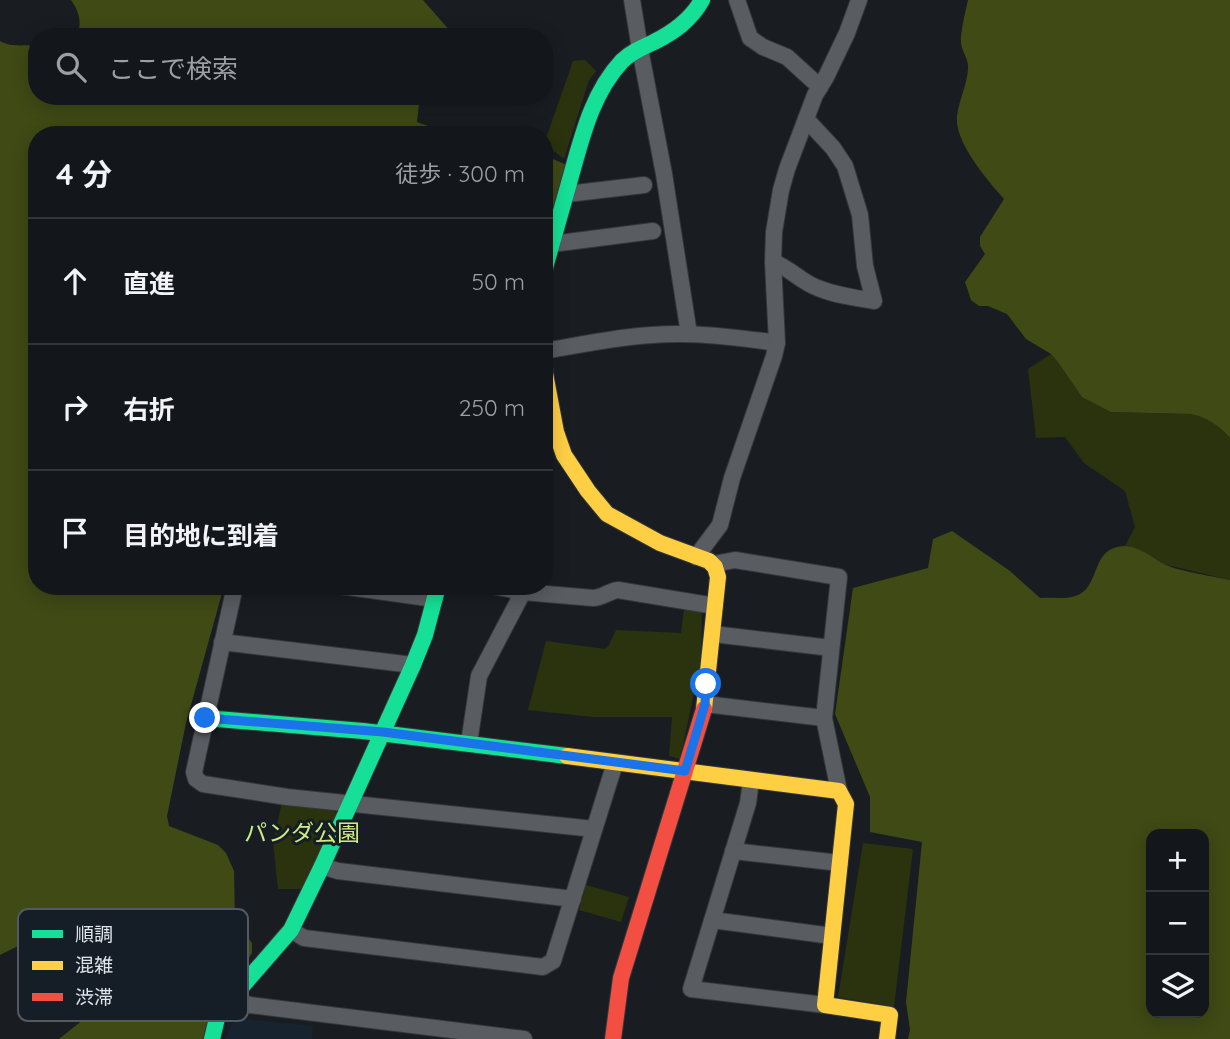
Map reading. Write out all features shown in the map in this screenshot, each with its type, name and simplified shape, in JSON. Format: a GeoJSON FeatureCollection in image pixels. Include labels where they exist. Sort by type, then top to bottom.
{"type":"FeatureCollection","features":[{"type":"Feature","properties":{"kind":"street"},"geometry":{"type":"LineString","coordinates":[[632,0],[664,174],[689,334]]}},
{"type":"Feature","properties":{"kind":"street"},"geometry":{"type":"LineString","coordinates":[[553,240],[581,144],[607,79],[623,59],[665,37],[689,19],[702,0]]}},
{"type":"Feature","properties":{"kind":"street"},"geometry":{"type":"LineString","coordinates":[[737,0],[750,38],[787,57],[820,88]]}},
{"type":"Feature","properties":{"kind":"street"},"geometry":{"type":"LineString","coordinates":[[696,557],[720,525],[732,478],[775,356],[777,343],[774,232],[787,169],[815,95],[847,33],[859,0]]}},
{"type":"Feature","properties":{"kind":"street"},"geometry":{"type":"LineString","coordinates":[[773,262],[815,287],[874,301],[865,266],[860,215],[845,166],[833,148],[806,120]]}},
{"type":"Feature","properties":{"kind":"street"},"geometry":{"type":"LineString","coordinates":[[566,194],[643,185]]}},
{"type":"Feature","properties":{"kind":"street"},"geometry":{"type":"LineString","coordinates":[[553,244],[653,231]]}},
{"type":"Feature","properties":{"kind":"street"},"geometry":{"type":"LineString","coordinates":[[553,350],[652,335],[728,336],[777,343]]}},
{"type":"Feature","properties":{"kind":"street"},"geometry":{"type":"LineString","coordinates":[[553,438],[607,514],[660,543],[714,564],[735,560],[839,577],[824,718],[839,791],[846,804],[825,1005]]}},
{"type":"Feature","properties":{"kind":"street"},"geometry":{"type":"LineString","coordinates":[[613,1039],[621,978],[705,704],[718,577],[714,564]]}},
{"type":"Feature","properties":{"kind":"street"},"geometry":{"type":"LineString","coordinates":[[553,593],[598,598],[618,590],[715,606]]}},
{"type":"Feature","properties":{"kind":"street"},"geometry":{"type":"LineString","coordinates":[[233,595],[194,772],[196,779],[203,784],[287,797],[594,829]]}},
{"type":"Feature","properties":{"kind":"street"},"geometry":{"type":"LineString","coordinates":[[248,979],[291,930],[413,666],[436,595]]}},
{"type":"Feature","properties":{"kind":"street"},"geometry":{"type":"LineString","coordinates":[[469,743],[479,676],[528,595]]}},
{"type":"Feature","properties":{"kind":"street"},"geometry":{"type":"LineString","coordinates":[[713,634],[831,648]]}},
{"type":"Feature","properties":{"kind":"street"},"geometry":{"type":"LineString","coordinates":[[222,642],[413,666]]}},
{"type":"Feature","properties":{"kind":"street"},"geometry":{"type":"LineString","coordinates":[[705,704],[824,718]]}},
{"type":"Feature","properties":{"kind":"street"},"geometry":{"type":"LineString","coordinates":[[205,718],[383,732],[839,791]]}},
{"type":"Feature","properties":{"kind":"street"},"geometry":{"type":"LineString","coordinates":[[291,930],[304,938],[543,967],[553,961],[615,763]]}},
{"type":"Feature","properties":{"kind":"street"},"geometry":{"type":"LineString","coordinates":[[751,781],[748,803],[691,989],[890,1015],[887,1039]]}},
{"type":"Feature","properties":{"kind":"street"},"geometry":{"type":"LineString","coordinates":[[733,851],[840,863]]}},
{"type":"Feature","properties":{"kind":"street"},"geometry":{"type":"LineString","coordinates":[[322,866],[338,871],[573,899]]}},
{"type":"Feature","properties":{"kind":"street"},"geometry":{"type":"LineString","coordinates":[[712,920],[832,936]]}},
{"type":"Feature","properties":{"kind":"street"},"geometry":{"type":"LineString","coordinates":[[248,1004],[524,1039]]}},
{"type":"Feature","properties":{"kind":"street"},"geometry":{"type":"LineString","coordinates":[[212,1039],[216,1021]]}},
{"type":"Feature","properties":{"kind":"shaded area"},"geometry":{"type":"Polygon","coordinates":[[[248,1019],[313,1026],[312,1039],[225,1039],[234,1021],[248,1019]]]}},
{"type":"Feature","properties":{"kind":"green space"},"geometry":{"type":"Polygon","coordinates":[[[71,0],[423,0],[448,28],[79,28],[76,9],[71,0]]]}},
{"type":"Feature","properties":{"kind":"green space"},"geometry":{"type":"Polygon","coordinates":[[[968,0],[1230,0],[1230,438],[1197,415],[1111,412],[1082,397],[1051,354],[1026,339],[1007,314],[988,306],[979,306],[971,300],[965,282],[985,254],[980,246],[980,237],[1004,199],[966,149],[958,126],[958,110],[968,69],[961,39],[968,0]]]}},
{"type":"Feature","properties":{"kind":"green space"},"geometry":{"type":"Polygon","coordinates":[[[0,41],[28,46],[28,105],[419,105],[417,122],[428,126],[28,126],[28,595],[222,595],[186,723],[167,816],[169,826],[218,845],[226,853],[234,871],[235,909],[18,909],[18,946],[0,955],[0,41]]]}},
{"type":"Feature","properties":{"kind":"green space"},"geometry":{"type":"Polygon","coordinates":[[[585,60],[596,71],[589,80],[564,159],[553,151],[553,126],[550,126],[573,61],[585,60]]]}},
{"type":"Feature","properties":{"kind":"green space"},"geometry":{"type":"Polygon","coordinates":[[[553,159],[567,165],[553,211],[553,159]]]}},
{"type":"Feature","properties":{"kind":"green space"},"geometry":{"type":"Polygon","coordinates":[[[1051,354],[1111,412],[1191,414],[1212,423],[1230,438],[1230,580],[1163,564],[1135,548],[1125,546],[1135,527],[1125,491],[1084,463],[1065,437],[1036,438],[1028,369],[1051,354]]]}},
{"type":"Feature","properties":{"kind":"green space"},"geometry":{"type":"Polygon","coordinates":[[[952,531],[1010,571],[1040,598],[1078,595],[1090,584],[1105,554],[1123,546],[1138,549],[1176,568],[1230,580],[1230,1039],[908,1039],[910,1030],[906,1002],[922,842],[870,832],[870,797],[835,714],[853,588],[928,568],[933,539],[952,531]]]}},
{"type":"Feature","properties":{"kind":"green space"},"geometry":{"type":"Polygon","coordinates":[[[685,602],[702,603],[701,660],[680,759],[669,756],[672,717],[593,717],[528,710],[546,641],[605,649],[616,630],[681,633],[685,602]]]}},
{"type":"Feature","properties":{"kind":"green space","name":"パンダ公園"},"geometry":{"type":"Polygon","coordinates":[[[282,802],[335,811],[337,818],[305,889],[278,889],[273,843],[282,802]]]}},
{"type":"Feature","properties":{"kind":"green space"},"geometry":{"type":"Polygon","coordinates":[[[863,843],[913,849],[894,1007],[838,997],[863,843]]]}},
{"type":"Feature","properties":{"kind":"green space"},"geometry":{"type":"Polygon","coordinates":[[[586,885],[629,897],[621,922],[579,910],[586,885]]]}},
{"type":"Feature","properties":{"kind":"green space"},"geometry":{"type":"Polygon","coordinates":[[[248,938],[252,943],[252,953],[248,959],[248,938]]]}},
{"type":"Feature","properties":{"kind":"green space"},"geometry":{"type":"Polygon","coordinates":[[[82,1021],[209,1021],[204,1039],[59,1039],[82,1021]]]}},
{"type":"Feature","properties":{"kind":"traffic: fast"},"geometry":{"type":"LineString","coordinates":[[553,240],[583,135],[602,88],[622,61],[675,30],[693,14],[702,0]]}},
{"type":"Feature","properties":{"kind":"traffic: fast"},"geometry":{"type":"LineString","coordinates":[[248,979],[291,930],[413,665],[425,635],[436,595]]}},
{"type":"Feature","properties":{"kind":"traffic: fast"},"geometry":{"type":"LineString","coordinates":[[205,718],[363,731],[567,756]]}},
{"type":"Feature","properties":{"kind":"traffic: fast"},"geometry":{"type":"LineString","coordinates":[[212,1039],[216,1021]]}},
{"type":"Feature","properties":{"kind":"traffic: slow"},"geometry":{"type":"LineString","coordinates":[[553,416],[564,455],[607,514],[660,543],[709,561],[715,567],[718,577],[704,709]]}},
{"type":"Feature","properties":{"kind":"traffic: slow"},"geometry":{"type":"LineString","coordinates":[[567,756],[839,791],[846,804],[825,1005],[890,1015],[887,1039]]}},
{"type":"Feature","properties":{"kind":"traffic: jam"},"geometry":{"type":"LineString","coordinates":[[613,1039],[621,978],[704,709]]}},
{"type":"Feature","properties":{"kind":"route"},"geometry":{"type":"LineString","coordinates":[[205,718],[383,732],[685,771],[705,704],[706,684]]}}]}
